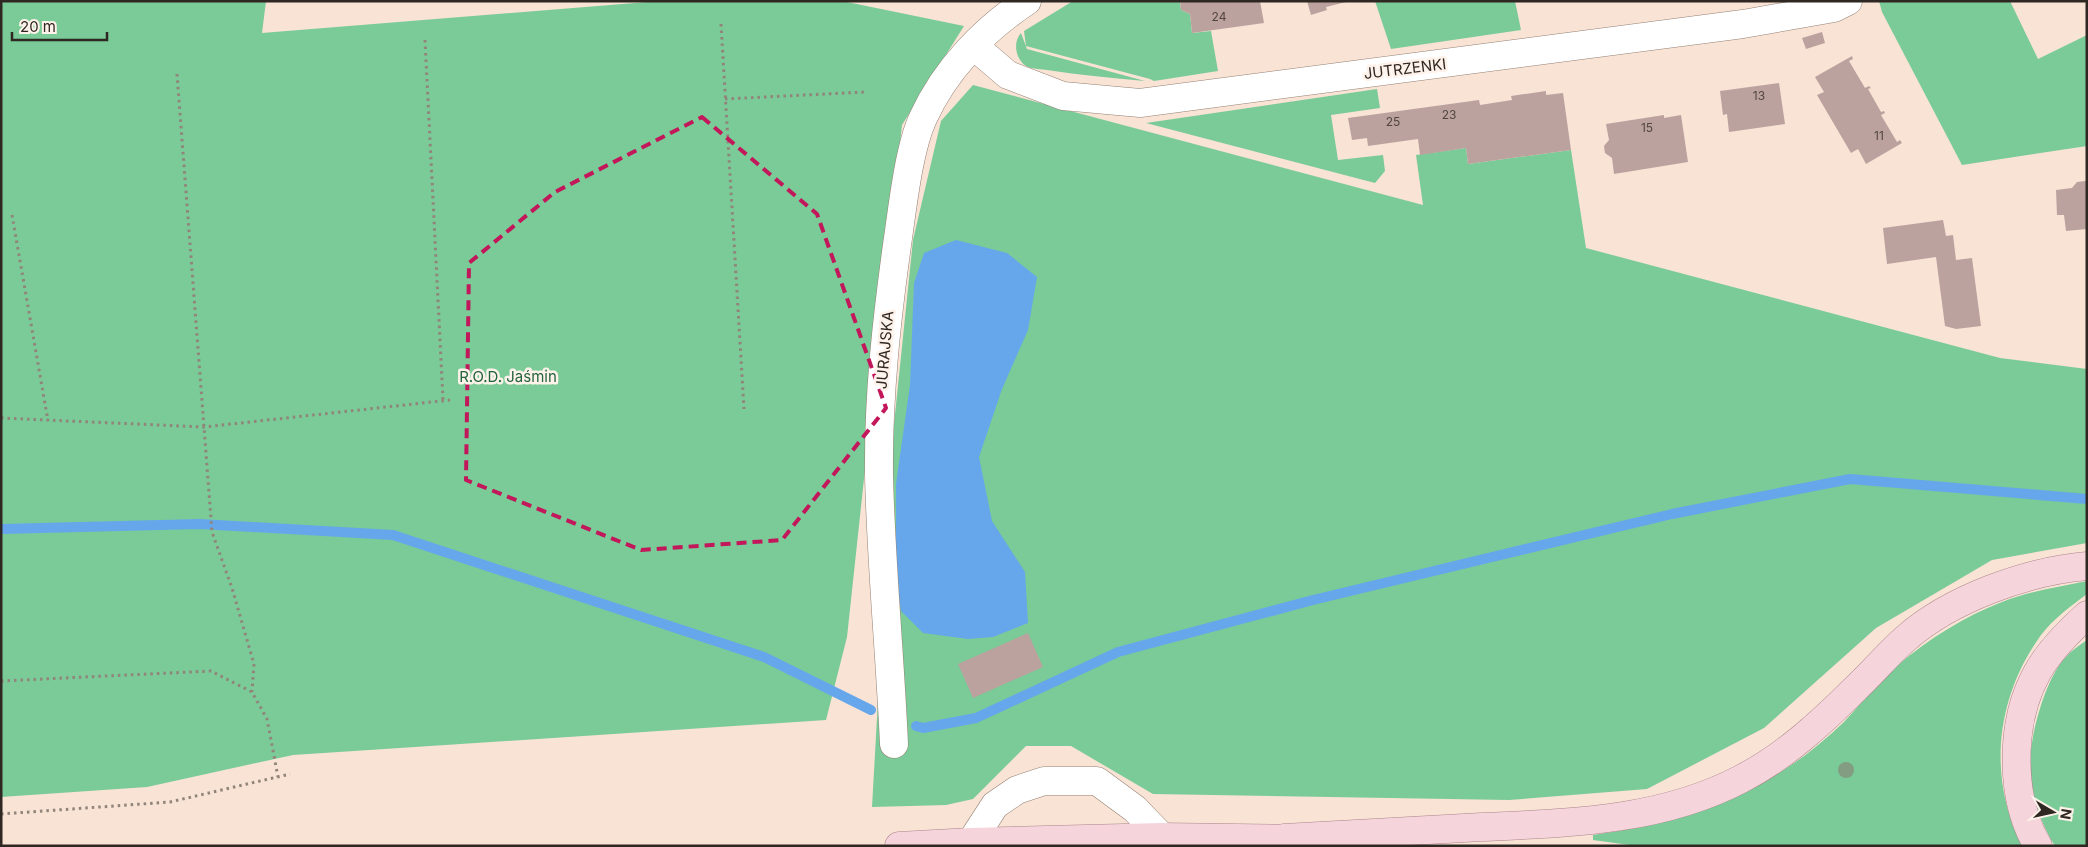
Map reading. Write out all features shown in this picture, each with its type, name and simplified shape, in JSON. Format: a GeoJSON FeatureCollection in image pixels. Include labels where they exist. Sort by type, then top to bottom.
{"type":"FeatureCollection","features":[{"type":"Feature","properties":{"kind":"main road"},"geometry":{"type":"LineString","coordinates":[[1284,838],[1573,822],[1629,815],[1670,807],[1740,780],[1802,739],[1906,638],[1945,611],[2026,576],[2060,568],[2087,566]]}},
{"type":"Feature","properties":{"kind":"main road"},"geometry":{"type":"LineString","coordinates":[[2038,846],[2029,832],[2017,783],[2016,754],[2019,729],[2025,702],[2036,674],[2068,632],[2087,615]]}},
{"type":"Feature","properties":{"kind":"main road"},"geometry":{"type":"LineString","coordinates":[[899,846],[971,842],[1162,837],[1284,838],[1432,846]]}},
{"type":"Feature","properties":{"kind":"street","name":"JURAJSKA"},"geometry":{"type":"LineString","coordinates":[[894,744],[882,556],[879,474],[882,369],[903,204],[922,119],[944,80],[974,46],[1006,15],[1027,1]]}},
{"type":"Feature","properties":{"kind":"street","name":"JUTRZENKI"},"geometry":{"type":"LineString","coordinates":[[974,46],[1008,75],[1063,96],[1140,103],[1743,24],[1834,8],[1848,1]]}},
{"type":"Feature","properties":{"kind":"street"},"geometry":{"type":"LineString","coordinates":[[971,842],[995,805],[1017,790],[1044,781],[1097,781],[1136,809],[1162,837]]}},
{"type":"Feature","properties":{"kind":"path"},"geometry":{"type":"LineString","coordinates":[[721,24],[744,409]]}},
{"type":"Feature","properties":{"kind":"path"},"geometry":{"type":"LineString","coordinates":[[424,40],[443,400]]}},
{"type":"Feature","properties":{"kind":"path"},"geometry":{"type":"LineString","coordinates":[[177,74],[212,532],[232,588],[254,664],[252,692],[267,719],[278,777]]}},
{"type":"Feature","properties":{"kind":"path"},"geometry":{"type":"LineString","coordinates":[[725,99],[865,92]]}},
{"type":"Feature","properties":{"kind":"path"},"geometry":{"type":"LineString","coordinates":[[12,215],[48,420]]}},
{"type":"Feature","properties":{"kind":"path"},"geometry":{"type":"LineString","coordinates":[[1,418],[204,427],[450,400]]}},
{"type":"Feature","properties":{"kind":"path"},"geometry":{"type":"LineString","coordinates":[[1,681],[211,671],[252,692]]}},
{"type":"Feature","properties":{"kind":"path"},"geometry":{"type":"LineString","coordinates":[[1,814],[170,802],[290,774]]}},
{"type":"Feature","properties":{"kind":"highlighted area"},"geometry":{"type":"Polygon","coordinates":[[[702,117],[817,214],[886,408],[782,540],[641,550],[466,480],[469,263],[555,192],[702,117]]]}},
{"type":"Feature","properties":{"kind":"green space","name":"R.O.D. Jaśmin"},"geometry":{"type":"Polygon","coordinates":[[[1,1],[266,1],[262,33],[660,1],[842,1],[964,26],[902,125],[847,637],[826,720],[293,755],[147,787],[1,797],[1,1]]]}},
{"type":"Feature","properties":{"kind":"green space"},"geometry":{"type":"Polygon","coordinates":[[[1073,1],[1180,1],[1181,10],[1190,14],[1192,33],[1211,31],[1218,71],[1154,81],[1026,46],[1024,31],[1073,1]]]}},
{"type":"Feature","properties":{"kind":"green space"},"geometry":{"type":"Polygon","coordinates":[[[1375,1],[1515,1],[1521,30],[1391,49],[1375,1]]]}},
{"type":"Feature","properties":{"kind":"green space"},"geometry":{"type":"Polygon","coordinates":[[[1879,1],[2010,1],[2038,59],[2087,35],[2087,146],[1962,165],[1882,12],[1879,1]]]}},
{"type":"Feature","properties":{"kind":"green space"},"geometry":{"type":"Polygon","coordinates":[[[1021,33],[1027,49],[1145,81],[1028,67],[1018,56],[1016,47],[1021,33]]]}},
{"type":"Feature","properties":{"kind":"green space"},"geometry":{"type":"Polygon","coordinates":[[[973,85],[1423,205],[1416,155],[1466,148],[1468,164],[1571,150],[1586,248],[2000,358],[2087,369],[2087,543],[1992,560],[1876,628],[1764,728],[1647,789],[1509,800],[1153,794],[1071,746],[1026,746],[973,799],[946,805],[872,807],[893,434],[913,240],[941,121],[973,85]]]}},
{"type":"Feature","properties":{"kind":"green space"},"geometry":{"type":"Polygon","coordinates":[[[1377,89],[1380,108],[1331,115],[1338,160],[1383,155],[1385,171],[1375,183],[1146,123],[1377,89]]]}},
{"type":"Feature","properties":{"kind":"green space"},"geometry":{"type":"Polygon","coordinates":[[[2087,581],[2087,594],[2051,624],[2041,635],[2026,659],[2014,684],[2006,711],[2001,765],[2004,793],[2011,820],[2022,846],[1637,846],[1593,840],[1593,835],[1668,820],[1716,804],[1762,782],[1793,764],[1816,747],[1844,722],[1891,671],[1948,629],[1975,614],[2012,598],[2087,581]]]}},
{"type":"Feature","properties":{"kind":"green space"},"geometry":{"type":"Polygon","coordinates":[[[2087,640],[2087,846],[2055,846],[2047,833],[2035,801],[2031,786],[2030,756],[2037,718],[2050,682],[2066,657],[2087,640]]]}},
{"type":"Feature","properties":{"kind":"water"},"geometry":{"type":"Polygon","coordinates":[[[956,240],[1007,253],[1037,277],[1028,330],[1002,389],[979,457],[992,521],[1025,572],[1028,623],[993,637],[968,639],[923,633],[901,611],[896,575],[896,484],[910,385],[914,283],[924,253],[956,240]]]}},
{"type":"Feature","properties":{"kind":"building"},"geometry":{"type":"Polygon","coordinates":[[[1180,1],[1260,1],[1264,23],[1192,33],[1190,14],[1181,10],[1180,1]]]}},
{"type":"Feature","properties":{"kind":"building"},"geometry":{"type":"Polygon","coordinates":[[[1307,1],[1346,2],[1326,7],[1327,10],[1311,15],[1307,1]]]}},
{"type":"Feature","properties":{"kind":"building"},"geometry":{"type":"Polygon","coordinates":[[[1822,32],[1825,43],[1806,49],[1802,38],[1822,32]]]}},
{"type":"Feature","properties":{"kind":"building"},"geometry":{"type":"Polygon","coordinates":[[[1852,56],[1853,59],[1849,61],[1865,88],[1869,86],[1871,88],[1868,89],[1881,112],[1884,111],[1885,113],[1881,115],[1897,142],[1900,140],[1902,143],[1866,164],[1858,149],[1851,153],[1817,95],[1824,92],[1815,77],[1852,56]]]}},
{"type":"Feature","properties":{"kind":"building"},"geometry":{"type":"Polygon","coordinates":[[[1779,83],[1785,124],[1729,132],[1727,114],[1723,115],[1720,91],[1779,83]]]}},
{"type":"Feature","properties":{"kind":"building"},"geometry":{"type":"Polygon","coordinates":[[[1546,91],[1546,95],[1563,93],[1571,150],[1468,164],[1466,148],[1420,155],[1418,139],[1368,146],[1367,138],[1352,140],[1348,118],[1479,100],[1480,105],[1512,100],[1511,96],[1546,91]]]}},
{"type":"Feature","properties":{"kind":"building"},"geometry":{"type":"Polygon","coordinates":[[[1664,115],[1664,118],[1681,115],[1688,162],[1614,174],[1612,158],[1605,153],[1604,146],[1609,140],[1606,124],[1664,115]]]}},
{"type":"Feature","properties":{"kind":"building"},"geometry":{"type":"Polygon","coordinates":[[[2077,182],[2087,182],[2087,229],[2066,231],[2064,215],[2057,215],[2056,190],[2072,188],[2077,182]]]}},
{"type":"Feature","properties":{"kind":"building"},"geometry":{"type":"Polygon","coordinates":[[[1943,220],[1946,236],[1953,235],[1956,260],[1972,258],[1981,326],[1956,329],[1945,326],[1936,257],[1887,264],[1883,228],[1943,220]]]}},
{"type":"Feature","properties":{"kind":"building"},"geometry":{"type":"Polygon","coordinates":[[[1028,633],[1043,667],[973,698],[958,664],[1028,633]]]}},
{"type":"Feature","properties":{"kind":"waterway"},"geometry":{"type":"LineString","coordinates":[[916,726],[923,728],[976,718],[1118,652],[1313,600],[1672,514],[1850,479],[2087,499]]}},
{"type":"Feature","properties":{"kind":"waterway"},"geometry":{"type":"LineString","coordinates":[[1,529],[200,524],[393,535],[764,657],[871,710]]}}]}
